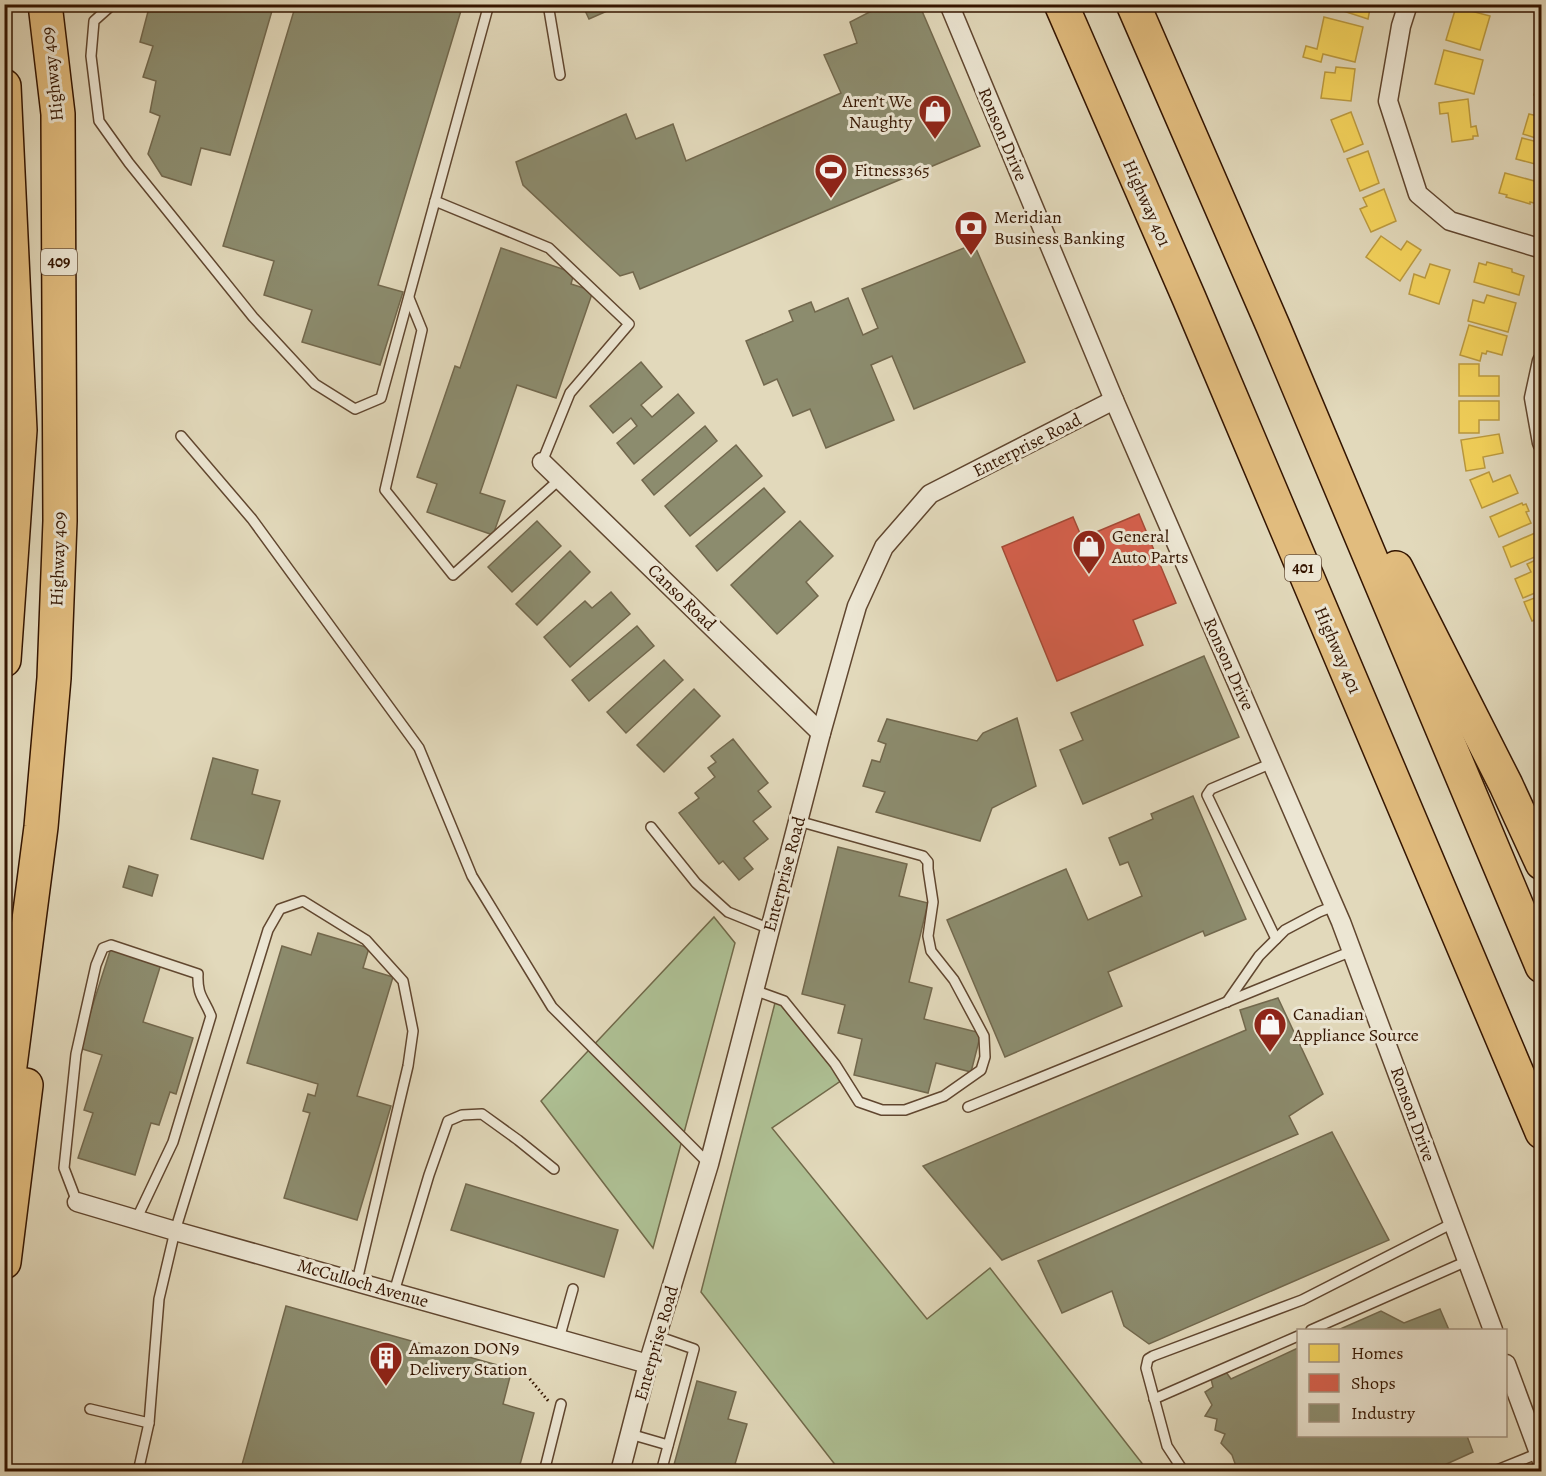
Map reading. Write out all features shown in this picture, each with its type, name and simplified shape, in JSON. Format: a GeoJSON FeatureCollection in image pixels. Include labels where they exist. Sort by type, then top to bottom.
{"type":"FeatureCollection","features":[{"type":"Feature","properties":{"kind":"highway","name":"Highway 409"},"geometry":{"type":"LineString","coordinates":[[4,1112],[41,827],[54,678],[60,521],[58,114],[45,4]]}},
{"type":"Feature","properties":{"kind":"highway","name":"Highway 401"},"geometry":{"type":"LineString","coordinates":[[1061,4],[1189,298],[1542,1132]]}},
{"type":"Feature","properties":{"kind":"highway"},"geometry":{"type":"LineString","coordinates":[[1132,4],[1273,326],[1542,966]]}},
{"type":"Feature","properties":{"kind":"highway"},"geometry":{"type":"LineString","coordinates":[[4,86],[20,430],[4,660]]}},
{"type":"Feature","properties":{"kind":"highway"},"geometry":{"type":"LineString","coordinates":[[1273,326],[1506,784],[1542,863]]}},
{"type":"Feature","properties":{"kind":"highway"},"geometry":{"type":"LineString","coordinates":[[4,1262],[28,1071],[41,827]]}},
{"type":"Feature","properties":{"kind":"street","name":"Ronson Drive"},"geometry":{"type":"LineString","coordinates":[[949,4],[1114,400],[1334,906],[1493,1329]]}},
{"type":"Feature","properties":{"kind":"street"},"geometry":{"type":"LineString","coordinates":[[1408,4],[1401,26],[1388,101],[1418,194],[1450,221],[1542,249]]}},
{"type":"Feature","properties":{"kind":"street"},"geometry":{"type":"LineString","coordinates":[[1542,361],[1534,398],[1542,443]]}},
{"type":"Feature","properties":{"kind":"street","name":"Enterprise Road"},"geometry":{"type":"LineString","coordinates":[[620,1472],[648,1364],[710,1164],[821,733],[857,606],[879,557],[884,547],[930,494],[1114,400]]}},
{"type":"Feature","properties":{"kind":"street","name":"Canso Road"},"geometry":{"type":"LineString","coordinates":[[542,462],[821,733]]}},
{"type":"Feature","properties":{"kind":"street","name":"McCulloch Avenue"},"geometry":{"type":"LineString","coordinates":[[77,1202],[648,1364]]}},
{"type":"Feature","properties":{"kind":"street"},"geometry":{"type":"LineString","coordinates":[[1507,1367],[1540,1457]]}},
{"type":"Feature","properties":{"kind":"lane"},"geometry":{"type":"LineString","coordinates":[[113,4],[94,21],[91,56],[99,121],[129,163],[253,317],[315,384],[355,409],[381,398],[489,4]]}},
{"type":"Feature","properties":{"kind":"lane"},"geometry":{"type":"LineString","coordinates":[[548,4],[560,75]]}},
{"type":"Feature","properties":{"kind":"lane"},"geometry":{"type":"LineString","coordinates":[[435,201],[549,248],[629,324],[570,393],[542,462]]}},
{"type":"Feature","properties":{"kind":"lane"},"geometry":{"type":"LineString","coordinates":[[409,298],[422,330],[384,490],[453,575],[560,479]]}},
{"type":"Feature","properties":{"kind":"lane"},"geometry":{"type":"LineString","coordinates":[[181,436],[252,519],[419,748],[472,876],[552,1007],[710,1164]]}},
{"type":"Feature","properties":{"kind":"lane"},"geometry":{"type":"LineString","coordinates":[[1272,763],[1211,789],[1207,795],[1276,939]]}},
{"type":"Feature","properties":{"kind":"lane"},"geometry":{"type":"LineString","coordinates":[[754,990],[784,1001],[835,1064],[859,1102],[882,1110],[905,1110],[944,1096],[981,1070],[985,1057],[984,1036],[954,980],[931,951],[928,936],[933,902],[928,862],[923,856],[798,821]]}},
{"type":"Feature","properties":{"kind":"lane"},"geometry":{"type":"LineString","coordinates":[[651,827],[696,883],[728,912],[770,929]]}},
{"type":"Feature","properties":{"kind":"lane"},"geometry":{"type":"LineString","coordinates":[[138,1472],[149,1423],[159,1299],[175,1231],[268,930],[280,909],[303,901],[366,940],[403,981],[413,1031],[408,1066],[357,1281]]}},
{"type":"Feature","properties":{"kind":"lane"},"geometry":{"type":"LineString","coordinates":[[1227,1002],[1259,956],[1285,930],[1334,906]]}},
{"type":"Feature","properties":{"kind":"lane"},"geometry":{"type":"LineString","coordinates":[[77,1202],[64,1168],[76,1054],[96,965],[103,948],[111,945],[198,974],[201,998],[211,1016],[173,1142],[137,1218]]}},
{"type":"Feature","properties":{"kind":"lane"},"geometry":{"type":"LineString","coordinates":[[968,1107],[1352,951]]}},
{"type":"Feature","properties":{"kind":"lane"},"geometry":{"type":"LineString","coordinates":[[394,1292],[429,1175],[448,1121],[462,1115],[482,1114],[554,1169]]}},
{"type":"Feature","properties":{"kind":"lane"},"geometry":{"type":"LineString","coordinates":[[1184,1472],[1167,1446],[1146,1368],[1148,1359],[1302,1300],[1453,1223]]}},
{"type":"Feature","properties":{"kind":"lane"},"geometry":{"type":"LineString","coordinates":[[1313,1329],[1467,1261]]}},
{"type":"Feature","properties":{"kind":"lane"},"geometry":{"type":"LineString","coordinates":[[560,1339],[573,1289]]}},
{"type":"Feature","properties":{"kind":"lane"},"geometry":{"type":"LineString","coordinates":[[657,1336],[694,1348],[661,1472]]}},
{"type":"Feature","properties":{"kind":"lane"},"geometry":{"type":"LineString","coordinates":[[1154,1399],[1297,1337]]}},
{"type":"Feature","properties":{"kind":"lane"},"geometry":{"type":"LineString","coordinates":[[90,1409],[149,1423]]}},
{"type":"Feature","properties":{"kind":"lane"},"geometry":{"type":"LineString","coordinates":[[544,1472],[560,1409]]}},
{"type":"Feature","properties":{"kind":"lane"},"geometry":{"type":"LineString","coordinates":[[630,1434],[668,1445]]}},
{"type":"Feature","properties":{"kind":"lane"},"geometry":{"type":"LineString","coordinates":[[1492,1472],[1540,1457]]}},
{"type":"Feature","properties":{"kind":"path"},"geometry":{"type":"LineString","coordinates":[[524,1372],[560,1409]]}},
{"type":"Feature","properties":{"kind":"green space"},"geometry":{"type":"Polygon","coordinates":[[[714,917],[735,943],[653,1248],[541,1101],[714,917]]]}},
{"type":"Feature","properties":{"kind":"green space"},"geometry":{"type":"Polygon","coordinates":[[[776,999],[842,1080],[772,1128],[927,1319],[990,1268],[1148,1471],[840,1471],[701,1292],[776,999]]]}},
{"type":"Feature","properties":{"kind":"building: Homes"},"geometry":{"type":"Polygon","coordinates":[[[1335,4],[1371,4],[1368,19],[1334,8],[1335,4]]]}},
{"type":"Feature","properties":{"kind":"building: Homes"},"geometry":{"type":"Polygon","coordinates":[[[1456,7],[1490,16],[1480,50],[1446,40],[1456,7]]]}},
{"type":"Feature","properties":{"kind":"building: Homes"},"geometry":{"type":"Polygon","coordinates":[[[1324,17],[1363,27],[1355,62],[1323,54],[1321,62],[1303,57],[1306,46],[1317,49],[1324,17]]]}},
{"type":"Feature","properties":{"kind":"building: Homes"},"geometry":{"type":"Polygon","coordinates":[[[1444,50],[1483,60],[1474,94],[1435,84],[1444,50]]]}},
{"type":"Feature","properties":{"kind":"building: Homes"},"geometry":{"type":"Polygon","coordinates":[[[1336,67],[1355,69],[1351,101],[1321,98],[1325,72],[1335,73],[1336,67]]]}},
{"type":"Feature","properties":{"kind":"building: Homes"},"geometry":{"type":"Polygon","coordinates":[[[1540,75],[1542,75],[1542,97],[1534,95],[1540,75]]]}},
{"type":"Feature","properties":{"kind":"building: Homes"},"geometry":{"type":"Polygon","coordinates":[[[1468,99],[1471,127],[1476,126],[1478,136],[1452,142],[1448,113],[1440,114],[1439,103],[1468,99]]]}},
{"type":"Feature","properties":{"kind":"building: Homes"},"geometry":{"type":"Polygon","coordinates":[[[1351,112],[1363,144],[1344,152],[1331,120],[1351,112]]]}},
{"type":"Feature","properties":{"kind":"building: Homes"},"geometry":{"type":"Polygon","coordinates":[[[1529,114],[1542,117],[1542,140],[1523,134],[1529,114]]]}},
{"type":"Feature","properties":{"kind":"building: Homes"},"geometry":{"type":"Polygon","coordinates":[[[1522,138],[1542,143],[1542,173],[1537,172],[1539,165],[1516,159],[1522,138]]]}},
{"type":"Feature","properties":{"kind":"building: Homes"},"geometry":{"type":"Polygon","coordinates":[[[1368,151],[1379,183],[1360,191],[1347,159],[1368,151]]]}},
{"type":"Feature","properties":{"kind":"building: Homes"},"geometry":{"type":"Polygon","coordinates":[[[1505,173],[1542,183],[1542,205],[1530,202],[1530,204],[1499,193],[1505,173]]]}},
{"type":"Feature","properties":{"kind":"building: Homes"},"geometry":{"type":"Polygon","coordinates":[[[1384,189],[1396,221],[1371,232],[1360,209],[1367,206],[1363,198],[1384,189]]]}},
{"type":"Feature","properties":{"kind":"building: Homes"},"geometry":{"type":"Polygon","coordinates":[[[1381,236],[1401,250],[1407,241],[1421,250],[1400,281],[1366,257],[1381,236]]]}},
{"type":"Feature","properties":{"kind":"building: Homes"},"geometry":{"type":"Polygon","coordinates":[[[1487,262],[1512,269],[1512,272],[1524,276],[1519,295],[1474,282],[1479,263],[1486,265],[1487,262]]]}},
{"type":"Feature","properties":{"kind":"building: Homes"},"geometry":{"type":"Polygon","coordinates":[[[1430,264],[1450,270],[1439,304],[1409,294],[1414,274],[1425,278],[1430,264]]]}},
{"type":"Feature","properties":{"kind":"building: Homes"},"geometry":{"type":"Polygon","coordinates":[[[1487,295],[1516,303],[1508,332],[1468,321],[1473,300],[1484,303],[1487,295]]]}},
{"type":"Feature","properties":{"kind":"building: Homes"},"geometry":{"type":"Polygon","coordinates":[[[1469,325],[1507,336],[1502,355],[1487,351],[1486,354],[1482,353],[1480,361],[1460,355],[1469,325]]]}},
{"type":"Feature","properties":{"kind":"building: Homes"},"geometry":{"type":"Polygon","coordinates":[[[1459,364],[1479,364],[1479,376],[1499,376],[1499,396],[1459,396],[1459,364]]]}},
{"type":"Feature","properties":{"kind":"building: Homes"},"geometry":{"type":"Polygon","coordinates":[[[1459,401],[1499,401],[1499,420],[1479,420],[1479,433],[1459,433],[1459,401]]]}},
{"type":"Feature","properties":{"kind":"building: Homes"},"geometry":{"type":"Polygon","coordinates":[[[1499,434],[1503,453],[1483,457],[1485,468],[1466,471],[1461,440],[1499,434]]]}},
{"type":"Feature","properties":{"kind":"building: Homes"},"geometry":{"type":"Polygon","coordinates":[[[1489,472],[1493,482],[1510,475],[1518,493],[1482,508],[1470,480],[1489,472]]]}},
{"type":"Feature","properties":{"kind":"building: Homes"},"geometry":{"type":"Polygon","coordinates":[[[1522,503],[1526,504],[1529,511],[1526,512],[1531,523],[1499,537],[1490,517],[1522,503]]]}},
{"type":"Feature","properties":{"kind":"building: Homes"},"geometry":{"type":"Polygon","coordinates":[[[1535,533],[1539,534],[1542,540],[1539,543],[1542,554],[1511,567],[1503,547],[1535,533]]]}},
{"type":"Feature","properties":{"kind":"building: Homes"},"geometry":{"type":"Polygon","coordinates":[[[1542,557],[1542,590],[1523,598],[1515,579],[1531,572],[1527,564],[1542,557]]]}},
{"type":"Feature","properties":{"kind":"building: Homes"},"geometry":{"type":"Polygon","coordinates":[[[1542,595],[1542,617],[1532,621],[1524,602],[1542,595]]]}},
{"type":"Feature","properties":{"kind":"building: Shops","name":"General Auto Parts"},"geometry":{"type":"Polygon","coordinates":[[[1139,514],[1176,603],[1133,620],[1143,645],[1057,681],[1002,547],[1073,517],[1082,538],[1139,514]]]}},
{"type":"Feature","properties":{"kind":"building: Industry"},"geometry":{"type":"Polygon","coordinates":[[[150,4],[274,4],[230,155],[201,148],[191,185],[162,176],[148,154],[160,116],[150,112],[156,81],[143,77],[153,46],[140,42],[150,4]]]}},
{"type":"Feature","properties":{"kind":"building: Industry"},"geometry":{"type":"Polygon","coordinates":[[[296,4],[463,4],[378,285],[403,292],[380,365],[302,342],[312,310],[264,295],[274,261],[223,246],[296,4]]]}},
{"type":"Feature","properties":{"kind":"building: Industry"},"geometry":{"type":"Polygon","coordinates":[[[582,4],[623,4],[589,19],[582,4]]]}},
{"type":"Feature","properties":{"kind":"building: Industry"},"geometry":{"type":"Polygon","coordinates":[[[885,4],[919,4],[980,146],[640,289],[633,272],[620,276],[523,185],[516,162],[626,114],[636,139],[673,124],[686,161],[841,93],[824,55],[857,43],[850,22],[885,4]]]}},
{"type":"Feature","properties":{"kind":"building: Industry"},"geometry":{"type":"Polygon","coordinates":[[[974,244],[1025,362],[914,409],[892,356],[871,365],[894,420],[826,448],[810,409],[793,416],[777,379],[764,385],[746,341],[793,321],[789,311],[811,302],[815,312],[848,298],[863,335],[878,328],[862,289],[974,244]]]}},
{"type":"Feature","properties":{"kind":"building: Industry"},"geometry":{"type":"Polygon","coordinates":[[[501,248],[574,273],[571,284],[593,291],[556,398],[517,385],[480,493],[505,501],[493,535],[427,512],[437,484],[417,477],[455,366],[460,368],[501,248]]]}},
{"type":"Feature","properties":{"kind":"building: Industry"},"geometry":{"type":"Polygon","coordinates":[[[641,362],[662,387],[641,405],[652,417],[678,394],[694,413],[634,464],[617,443],[637,426],[631,418],[613,433],[590,406],[641,362]]]}},
{"type":"Feature","properties":{"kind":"building: Industry"},"geometry":{"type":"Polygon","coordinates":[[[705,426],[717,441],[654,495],[642,480],[705,426]]]}},
{"type":"Feature","properties":{"kind":"building: Industry"},"geometry":{"type":"Polygon","coordinates":[[[736,445],[762,476],[690,536],[665,506],[736,445]]]}},
{"type":"Feature","properties":{"kind":"building: Industry"},"geometry":{"type":"Polygon","coordinates":[[[764,488],[785,512],[717,571],[696,546],[764,488]]]}},
{"type":"Feature","properties":{"kind":"building: Industry"},"geometry":{"type":"Polygon","coordinates":[[[537,521],[561,546],[512,592],[488,567],[537,521]]]}},
{"type":"Feature","properties":{"kind":"building: Industry"},"geometry":{"type":"Polygon","coordinates":[[[800,521],[833,556],[806,582],[818,596],[777,634],[731,585],[800,521]]]}},
{"type":"Feature","properties":{"kind":"building: Industry"},"geometry":{"type":"Polygon","coordinates":[[[570,551],[590,572],[537,625],[516,604],[570,551]]]}},
{"type":"Feature","properties":{"kind":"building: Industry"},"geometry":{"type":"Polygon","coordinates":[[[611,592],[630,614],[570,667],[544,637],[585,601],[592,608],[611,592]]]}},
{"type":"Feature","properties":{"kind":"building: Industry"},"geometry":{"type":"Polygon","coordinates":[[[637,626],[654,646],[589,701],[572,680],[637,626]]]}},
{"type":"Feature","properties":{"kind":"building: Industry"},"geometry":{"type":"Polygon","coordinates":[[[1204,656],[1239,737],[1083,804],[1060,750],[1083,740],[1071,713],[1204,656]]]}},
{"type":"Feature","properties":{"kind":"building: Industry"},"geometry":{"type":"Polygon","coordinates":[[[664,660],[683,680],[626,733],[607,712],[664,660]]]}},
{"type":"Feature","properties":{"kind":"building: Industry"},"geometry":{"type":"Polygon","coordinates":[[[694,689],[720,716],[664,772],[637,745],[694,689]]]}},
{"type":"Feature","properties":{"kind":"building: Industry"},"geometry":{"type":"Polygon","coordinates":[[[1017,718],[1036,786],[992,808],[980,841],[876,812],[885,792],[863,786],[872,760],[880,762],[886,744],[878,741],[887,719],[977,741],[983,733],[1017,718]]]}},
{"type":"Feature","properties":{"kind":"building: Industry"},"geometry":{"type":"Polygon","coordinates":[[[733,739],[768,783],[758,791],[771,807],[753,821],[768,839],[744,858],[753,869],[739,880],[723,861],[719,864],[679,813],[699,798],[695,793],[715,777],[708,768],[716,762],[711,756],[733,739]]]}},
{"type":"Feature","properties":{"kind":"building: Industry"},"geometry":{"type":"Polygon","coordinates":[[[213,758],[258,770],[252,794],[280,801],[263,859],[191,839],[213,758]]]}},
{"type":"Feature","properties":{"kind":"building: Industry"},"geometry":{"type":"Polygon","coordinates":[[[1193,796],[1246,919],[1205,936],[1203,931],[1108,972],[1122,1006],[1005,1057],[947,920],[1066,869],[1088,920],[1142,896],[1128,862],[1120,865],[1109,838],[1153,819],[1151,814],[1193,796]]]}},
{"type":"Feature","properties":{"kind":"building: Industry"},"geometry":{"type":"Polygon","coordinates":[[[838,847],[907,864],[899,896],[928,903],[909,982],[932,988],[924,1019],[981,1033],[971,1072],[936,1063],[928,1093],[854,1075],[862,1039],[838,1033],[845,1005],[802,994],[838,847]]]}},
{"type":"Feature","properties":{"kind":"building: Industry"},"geometry":{"type":"Polygon","coordinates":[[[129,866],[158,875],[152,896],[123,887],[129,866]]]}},
{"type":"Feature","properties":{"kind":"building: Industry"},"geometry":{"type":"Polygon","coordinates":[[[318,933],[369,948],[363,968],[393,977],[357,1096],[391,1106],[357,1220],[284,1198],[310,1113],[303,1111],[308,1094],[315,1096],[318,1084],[247,1063],[282,946],[311,955],[318,933]]]}},
{"type":"Feature","properties":{"kind":"building: Industry"},"geometry":{"type":"Polygon","coordinates":[[[111,948],[161,964],[143,1022],[193,1038],[176,1094],[170,1092],[159,1125],[151,1123],[135,1175],[78,1158],[93,1113],[84,1110],[102,1055],[79,1048],[111,948]]]}},
{"type":"Feature","properties":{"kind":"building: Industry"},"geometry":{"type":"Polygon","coordinates":[[[1278,998],[1323,1094],[1289,1116],[1298,1134],[1002,1260],[923,1166],[1246,1030],[1240,1010],[1278,998]]]}},
{"type":"Feature","properties":{"kind":"building: Industry"},"geometry":{"type":"Polygon","coordinates":[[[1332,1132],[1389,1240],[1149,1344],[1124,1326],[1112,1291],[1062,1313],[1038,1261],[1332,1132]]]}},
{"type":"Feature","properties":{"kind":"building: Industry"},"geometry":{"type":"Polygon","coordinates":[[[466,1184],[618,1230],[604,1277],[451,1230],[466,1184]]]}},
{"type":"Feature","properties":{"kind":"building: Industry","name":"Amazon DON9 Delivery Station"},"geometry":{"type":"Polygon","coordinates":[[[286,1306],[512,1369],[503,1404],[534,1413],[518,1472],[240,1472],[286,1306]]]}},
{"type":"Feature","properties":{"kind":"building: Industry"},"geometry":{"type":"Polygon","coordinates":[[[1440,1309],[1449,1329],[1340,1329],[1381,1311],[1404,1323],[1440,1309]]]}},
{"type":"Feature","properties":{"kind":"building: Industry"},"geometry":{"type":"Polygon","coordinates":[[[1297,1348],[1297,1437],[1467,1437],[1473,1452],[1429,1472],[1238,1472],[1232,1455],[1221,1443],[1225,1434],[1215,1430],[1217,1419],[1205,1416],[1212,1405],[1205,1392],[1213,1387],[1211,1379],[1226,1372],[1231,1379],[1297,1348]]]}},
{"type":"Feature","properties":{"kind":"building: Industry"},"geometry":{"type":"Polygon","coordinates":[[[697,1381],[736,1392],[728,1419],[747,1424],[735,1464],[761,1472],[672,1472],[697,1381]]]}},
{"type":"Feature","properties":{"kind":"place","name":"Aren’t We Naughty"},"geometry":{"type":"Point","coordinates":[935,140]}},
{"type":"Feature","properties":{"kind":"place","name":"Fitness365"},"geometry":{"type":"Point","coordinates":[831,199]}},
{"type":"Feature","properties":{"kind":"place","name":"Meridian Business Banking"},"geometry":{"type":"Point","coordinates":[971,256]}},
{"type":"Feature","properties":{"kind":"place","name":"General Auto Parts"},"geometry":{"type":"Point","coordinates":[1089,575]}},
{"type":"Feature","properties":{"kind":"place","name":"Canadian Appliance Source"},"geometry":{"type":"Point","coordinates":[1270,1053]}},
{"type":"Feature","properties":{"kind":"place","name":"Amazon DON9 Delivery Station"},"geometry":{"type":"Point","coordinates":[386,1387]}}]}
